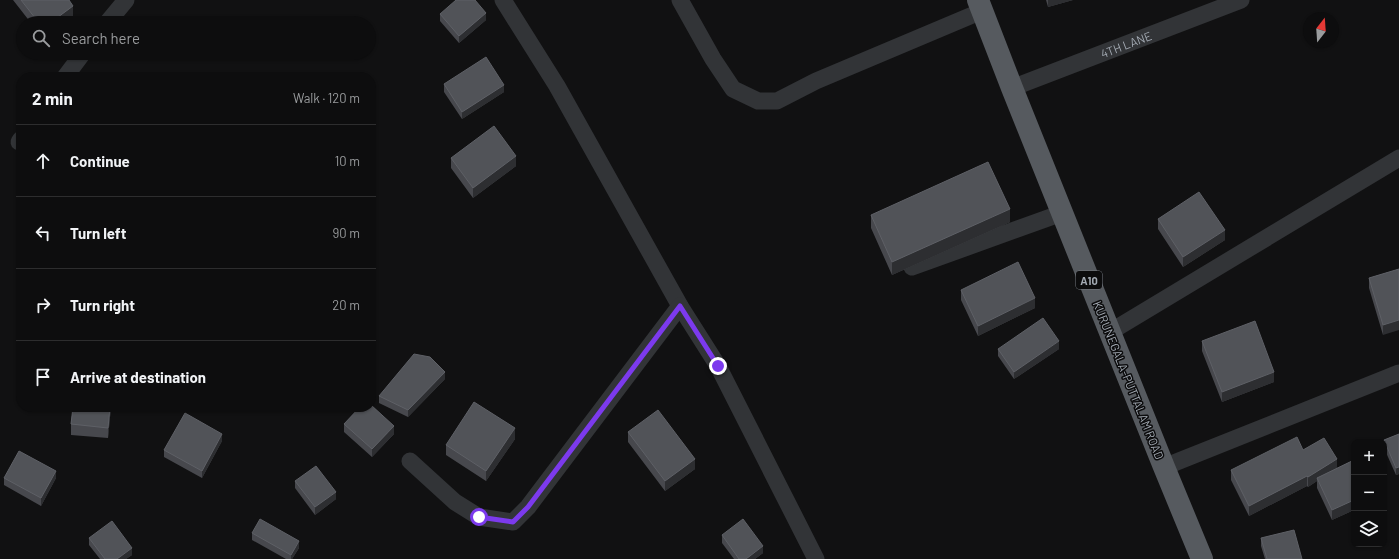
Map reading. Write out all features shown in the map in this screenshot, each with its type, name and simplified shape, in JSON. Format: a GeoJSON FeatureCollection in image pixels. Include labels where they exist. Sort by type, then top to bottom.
{"type":"FeatureCollection","features":[{"type":"Feature","properties":{"kind":"highway","name":"KURUNEGALA-PUTTALAM ROAD"},"geometry":{"type":"LineString","coordinates":[[980,5],[1062,213],[1202,559]]}},
{"type":"Feature","properties":{"kind":"street"},"geometry":{"type":"LineString","coordinates":[[113,16],[126,0]]}},
{"type":"Feature","properties":{"kind":"street"},"geometry":{"type":"LineString","coordinates":[[503,0],[557,86],[680,306],[718,366],[816,559]]}},
{"type":"Feature","properties":{"kind":"street"},"geometry":{"type":"LineString","coordinates":[[680,0],[713,59],[733,88],[758,101],[777,101],[816,81],[980,5]]}},
{"type":"Feature","properties":{"kind":"street","name":"4TH LANE"},"geometry":{"type":"LineString","coordinates":[[1012,88],[1241,0]]}},
{"type":"Feature","properties":{"kind":"street"},"geometry":{"type":"LineString","coordinates":[[69,72],[78,60]]}},
{"type":"Feature","properties":{"kind":"street"},"geometry":{"type":"LineString","coordinates":[[1110,332],[1399,158]]}},
{"type":"Feature","properties":{"kind":"street"},"geometry":{"type":"LineString","coordinates":[[912,267],[1062,213]]}},
{"type":"Feature","properties":{"kind":"street"},"geometry":{"type":"LineString","coordinates":[[410,461],[455,502],[479,517],[513,522],[528,507],[680,306]]}},
{"type":"Feature","properties":{"kind":"street"},"geometry":{"type":"LineString","coordinates":[[1164,467],[1399,373]]}},
{"type":"Feature","properties":{"kind":"building"},"geometry":{"type":"Polygon","coordinates":[[[21,0],[69,0],[73,6],[59,16],[34,16],[21,0]]]}},
{"type":"Feature","properties":{"kind":"building"},"geometry":{"type":"Polygon","coordinates":[[[456,0],[475,0],[486,13],[459,36],[440,14],[456,0]]]}},
{"type":"Feature","properties":{"kind":"building"},"geometry":{"type":"Polygon","coordinates":[[[486,57],[504,85],[462,112],[444,84],[486,57]]]}},
{"type":"Feature","properties":{"kind":"building"},"geometry":{"type":"Polygon","coordinates":[[[494,126],[516,156],[473,188],[451,158],[494,126]]]}},
{"type":"Feature","properties":{"kind":"building"},"geometry":{"type":"Polygon","coordinates":[[[988,162],[1010,209],[892,262],[871,215],[988,162]]]}},
{"type":"Feature","properties":{"kind":"building"},"geometry":{"type":"Polygon","coordinates":[[[1199,192],[1225,230],[1183,257],[1158,219],[1199,192]]]}},
{"type":"Feature","properties":{"kind":"building"},"geometry":{"type":"Polygon","coordinates":[[[1018,262],[1035,298],[978,326],[961,290],[1018,262]]]}},
{"type":"Feature","properties":{"kind":"building"},"geometry":{"type":"Polygon","coordinates":[[[1399,269],[1399,320],[1383,325],[1369,278],[1399,269]]]}},
{"type":"Feature","properties":{"kind":"building"},"geometry":{"type":"Polygon","coordinates":[[[1043,318],[1059,341],[1014,372],[998,349],[1043,318]]]}},
{"type":"Feature","properties":{"kind":"building"},"geometry":{"type":"Polygon","coordinates":[[[1255,321],[1274,372],[1222,392],[1202,341],[1255,321]]]}},
{"type":"Feature","properties":{"kind":"building"},"geometry":{"type":"Polygon","coordinates":[[[414,354],[430,357],[445,372],[408,410],[379,396],[414,354]]]}},
{"type":"Feature","properties":{"kind":"building"},"geometry":{"type":"Polygon","coordinates":[[[474,402],[515,428],[486,471],[446,445],[474,402]]]}},
{"type":"Feature","properties":{"kind":"building"},"geometry":{"type":"Polygon","coordinates":[[[376,410],[394,426],[372,449],[344,424],[355,412],[376,412],[376,410]]]}},
{"type":"Feature","properties":{"kind":"building"},"geometry":{"type":"Polygon","coordinates":[[[658,410],[695,459],[665,481],[628,432],[658,410]]]}},
{"type":"Feature","properties":{"kind":"building"},"geometry":{"type":"Polygon","coordinates":[[[72,412],[110,412],[108,428],[71,424],[72,412]]]}},
{"type":"Feature","properties":{"kind":"building"},"geometry":{"type":"Polygon","coordinates":[[[185,413],[222,434],[202,471],[164,450],[185,413]]]}},
{"type":"Feature","properties":{"kind":"building"},"geometry":{"type":"Polygon","coordinates":[[[1399,434],[1399,467],[1396,468],[1387,447],[1386,439],[1399,434]]]}},
{"type":"Feature","properties":{"kind":"building"},"geometry":{"type":"Polygon","coordinates":[[[1297,437],[1303,450],[1324,438],[1337,459],[1308,477],[1307,476],[1249,506],[1231,470],[1297,437]]]}},
{"type":"Feature","properties":{"kind":"building"},"geometry":{"type":"Polygon","coordinates":[[[19,451],[56,471],[41,498],[4,478],[19,451]]]}},
{"type":"Feature","properties":{"kind":"building"},"geometry":{"type":"Polygon","coordinates":[[[1351,461],[1351,501],[1332,510],[1317,478],[1351,461]]]}},
{"type":"Feature","properties":{"kind":"building"},"geometry":{"type":"Polygon","coordinates":[[[316,466],[336,492],[315,507],[295,481],[316,466]]]}},
{"type":"Feature","properties":{"kind":"building"},"geometry":{"type":"Polygon","coordinates":[[[260,519],[299,541],[291,555],[252,533],[260,519]]]}},
{"type":"Feature","properties":{"kind":"building"},"geometry":{"type":"Polygon","coordinates":[[[743,519],[763,546],[746,559],[739,559],[722,535],[743,519]]]}},
{"type":"Feature","properties":{"kind":"building"},"geometry":{"type":"Polygon","coordinates":[[[112,521],[132,548],[117,559],[105,559],[89,538],[112,521]]]}},
{"type":"Feature","properties":{"kind":"building"},"geometry":{"type":"Polygon","coordinates":[[[1294,530],[1302,559],[1267,559],[1261,538],[1294,530]]]}},
{"type":"Feature","properties":{"kind":"route"},"geometry":{"type":"LineString","coordinates":[[479,517],[513,522],[528,507],[680,306],[718,366]]}}]}
